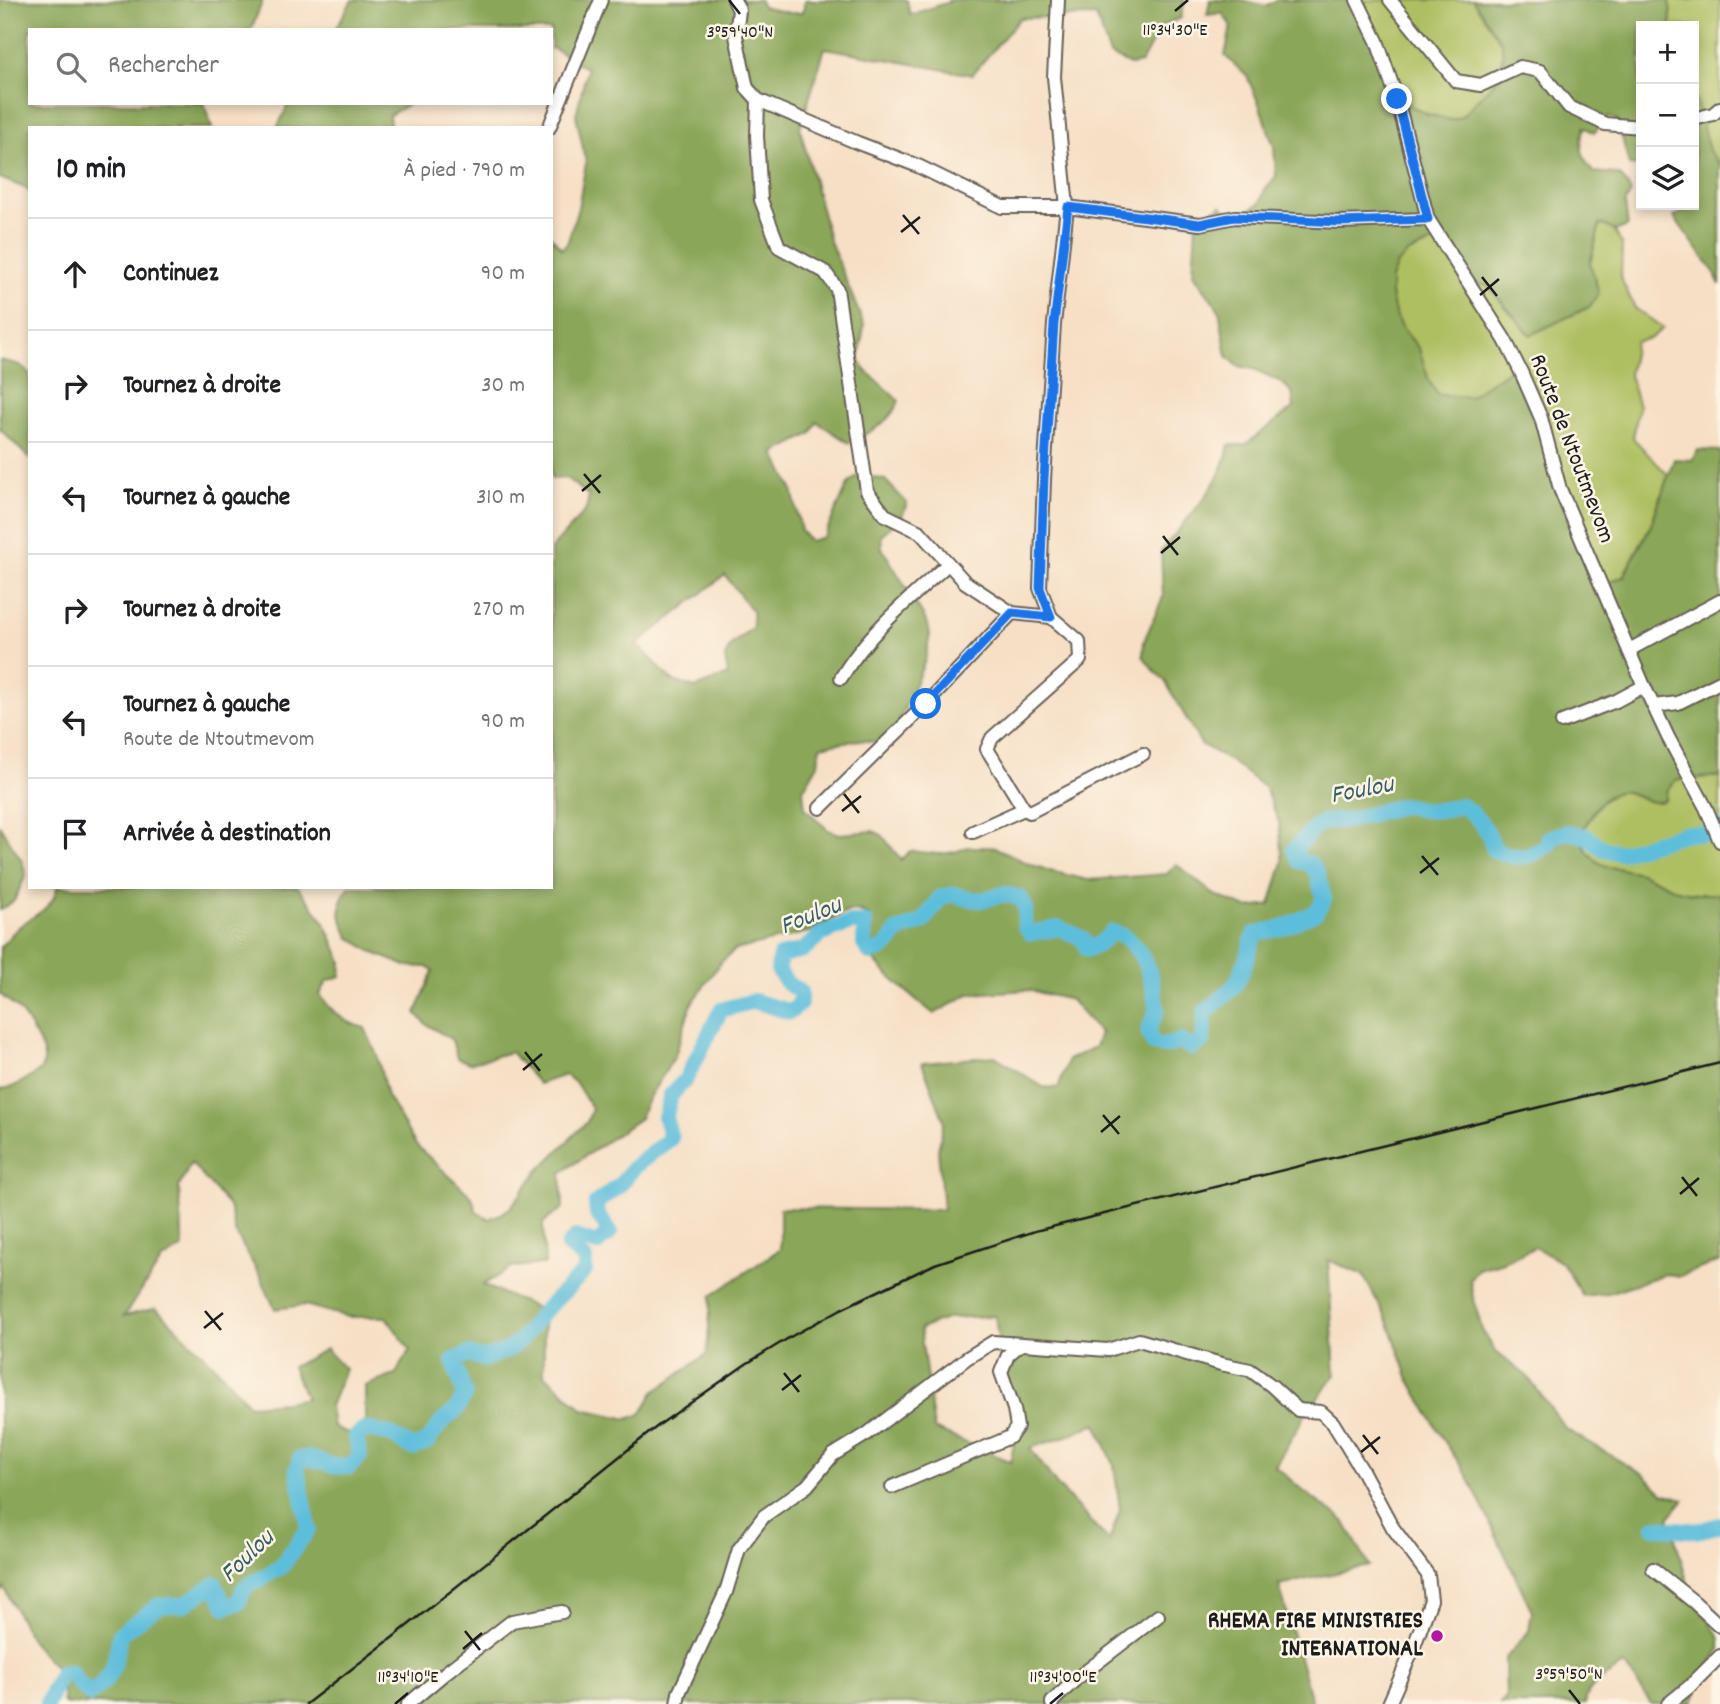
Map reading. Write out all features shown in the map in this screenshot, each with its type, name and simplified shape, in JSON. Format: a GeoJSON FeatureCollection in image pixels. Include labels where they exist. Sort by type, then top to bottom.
{"type":"FeatureCollection","features":[{"type":"Feature","properties":{"kind":"street"},"geometry":{"type":"LineString","coordinates":[[550,126],[601,0]]}},
{"type":"Feature","properties":{"kind":"street"},"geometry":{"type":"LineString","coordinates":[[734,0],[739,10],[736,36],[747,88],[758,100],[918,166],[1002,207],[1068,207],[1200,224],[1234,217],[1339,222],[1428,219]]}},
{"type":"Feature","properties":{"kind":"street"},"geometry":{"type":"LineString","coordinates":[[1058,0],[1054,77],[1068,207],[1054,324],[1040,588],[1051,617],[1079,641],[1080,660],[992,738],[987,750],[1024,809],[1030,812],[1143,754]]}},
{"type":"Feature","properties":{"kind":"street","name":"Route de Ntoutmevom"},"geometry":{"type":"LineString","coordinates":[[1357,0],[1377,41],[1397,99],[1428,219],[1505,340],[1521,372],[1541,418],[1560,489],[1644,686],[1720,841]]}},
{"type":"Feature","properties":{"kind":"street"},"geometry":{"type":"LineString","coordinates":[[1390,0],[1456,81],[1481,85],[1520,67],[1539,71],[1569,107],[1605,124],[1636,127]]}},
{"type":"Feature","properties":{"kind":"street"},"geometry":{"type":"LineString","coordinates":[[758,100],[761,200],[779,247],[825,272],[837,289],[867,491],[885,515],[920,532],[965,582],[1012,613],[1051,617]]}},
{"type":"Feature","properties":{"kind":"street"},"geometry":{"type":"LineString","coordinates":[[1699,118],[1713,114],[1720,108]]}},
{"type":"Feature","properties":{"kind":"street"},"geometry":{"type":"LineString","coordinates":[[841,678],[849,665],[898,609],[948,564]]}},
{"type":"Feature","properties":{"kind":"street"},"geometry":{"type":"LineString","coordinates":[[1629,650],[1720,601]]}},
{"type":"Feature","properties":{"kind":"street"},"geometry":{"type":"LineString","coordinates":[[820,808],[926,704],[1012,613]]}},
{"type":"Feature","properties":{"kind":"street"},"geometry":{"type":"LineString","coordinates":[[1654,706],[1678,704],[1720,682]]}},
{"type":"Feature","properties":{"kind":"street"},"geometry":{"type":"LineString","coordinates":[[1562,722],[1616,701],[1644,686]]}},
{"type":"Feature","properties":{"kind":"street"},"geometry":{"type":"LineString","coordinates":[[973,832],[1024,809]]}},
{"type":"Feature","properties":{"kind":"street"},"geometry":{"type":"LineString","coordinates":[[677,1704],[679,1693],[726,1592],[739,1549],[764,1516],[807,1486],[833,1455],[867,1434],[967,1358],[993,1342],[1108,1350],[1139,1340],[1250,1370],[1298,1410],[1321,1412],[1333,1423],[1393,1528],[1428,1575],[1431,1600],[1389,1704]]}},
{"type":"Feature","properties":{"kind":"street"},"geometry":{"type":"LineString","coordinates":[[892,1486],[1010,1437],[1017,1427],[1014,1409],[1001,1372],[1008,1355],[1021,1344]]}},
{"type":"Feature","properties":{"kind":"street"},"geometry":{"type":"LineString","coordinates":[[1653,1569],[1720,1626]]}},
{"type":"Feature","properties":{"kind":"street"},"geometry":{"type":"LineString","coordinates":[[408,1704],[512,1621],[562,1612]]}},
{"type":"Feature","properties":{"kind":"street"},"geometry":{"type":"LineString","coordinates":[[1052,1704],[1076,1679],[1158,1616]]}},
{"type":"Feature","properties":{"kind":"street"},"geometry":{"type":"LineString","coordinates":[[1668,1704],[1720,1656]]}},
{"type":"Feature","properties":{"kind":"green space"},"geometry":{"type":"Polygon","coordinates":[[[0,0],[263,0],[252,28],[28,28],[28,105],[205,105],[211,126],[28,126],[28,190],[0,178],[0,0]]]}},
{"type":"Feature","properties":{"kind":"green space"},"geometry":{"type":"Polygon","coordinates":[[[352,0],[760,0],[762,7],[801,13],[804,0],[907,0],[910,15],[949,2],[948,0],[1185,0],[1181,18],[1161,26],[1141,63],[1130,65],[1110,55],[1096,16],[1020,18],[972,75],[825,48],[800,128],[829,239],[864,325],[859,359],[864,369],[899,401],[890,416],[849,443],[817,422],[811,434],[774,453],[792,489],[801,531],[810,541],[824,537],[848,484],[859,474],[885,480],[907,503],[902,517],[881,535],[882,548],[925,619],[930,634],[925,661],[894,733],[885,743],[858,740],[820,746],[818,764],[803,790],[805,808],[828,830],[840,834],[873,831],[882,835],[901,860],[910,851],[939,854],[968,847],[994,847],[1027,863],[1088,880],[1167,874],[1176,864],[1213,894],[1247,908],[1270,905],[1283,862],[1279,822],[1265,788],[1233,763],[1201,744],[1165,681],[1143,656],[1144,641],[1163,597],[1161,551],[1211,488],[1225,460],[1229,445],[1245,445],[1294,407],[1292,392],[1281,382],[1254,369],[1238,366],[1227,356],[1219,310],[1193,273],[1196,225],[1221,205],[1232,216],[1247,212],[1260,203],[1265,189],[1276,177],[1274,147],[1259,104],[1247,76],[1225,56],[1231,26],[1222,13],[1207,15],[1210,0],[1241,0],[1266,6],[1277,0],[1357,0],[1397,99],[1427,114],[1450,120],[1461,117],[1500,76],[1503,53],[1501,42],[1473,0],[1670,0],[1671,21],[1636,21],[1636,166],[1629,165],[1618,121],[1608,117],[1594,133],[1584,127],[1582,133],[1582,151],[1593,172],[1612,173],[1621,177],[1631,193],[1625,203],[1628,226],[1615,231],[1600,223],[1590,263],[1599,294],[1589,307],[1530,335],[1487,285],[1468,283],[1440,239],[1409,253],[1397,264],[1391,279],[1391,294],[1400,325],[1419,349],[1429,381],[1438,395],[1469,397],[1509,370],[1521,372],[1560,489],[1602,586],[1624,576],[1651,525],[1674,459],[1692,460],[1698,450],[1720,451],[1720,776],[1676,780],[1667,789],[1665,800],[1657,802],[1627,792],[1610,795],[1597,806],[1579,836],[1588,853],[1597,862],[1609,867],[1641,873],[1677,890],[1697,894],[1720,894],[1720,1261],[1678,1277],[1666,1274],[1608,1293],[1583,1296],[1563,1264],[1535,1247],[1501,1263],[1478,1269],[1470,1280],[1482,1330],[1496,1352],[1527,1376],[1566,1429],[1644,1475],[1663,1493],[1684,1499],[1669,1517],[1691,1594],[1720,1638],[1720,1649],[1707,1669],[1692,1704],[1651,1704],[1625,1665],[1594,1685],[1585,1704],[1500,1704],[1506,1698],[1505,1659],[1529,1631],[1532,1611],[1467,1475],[1408,1377],[1389,1323],[1363,1275],[1328,1260],[1335,1375],[1306,1414],[1275,1466],[1344,1521],[1369,1566],[1279,1585],[1312,1704],[64,1704],[61,1673],[34,1645],[4,1588],[0,1592],[0,1090],[34,1075],[42,1068],[44,1056],[30,1026],[17,1008],[0,994],[0,947],[19,927],[47,906],[56,889],[300,889],[325,923],[342,962],[341,976],[327,981],[320,994],[328,1006],[339,1015],[365,1028],[377,1055],[387,1096],[416,1145],[472,1197],[476,1211],[488,1219],[511,1207],[538,1171],[587,1122],[592,1109],[576,1083],[565,1075],[539,1084],[511,1052],[470,1063],[457,1058],[452,1040],[426,1024],[416,1013],[433,971],[427,967],[406,966],[374,953],[349,937],[340,915],[342,898],[348,889],[553,889],[553,547],[586,510],[589,496],[566,478],[553,479],[553,238],[562,249],[568,241],[578,208],[586,163],[576,115],[587,69],[553,48],[553,28],[336,28],[352,0]],[[725,575],[636,645],[671,680],[695,688],[728,675],[725,657],[731,645],[753,627],[752,611],[725,575]],[[856,911],[846,912],[808,932],[735,950],[720,963],[691,1005],[675,1056],[648,1099],[640,1118],[561,1173],[563,1208],[543,1223],[545,1264],[513,1267],[483,1285],[544,1311],[544,1374],[583,1409],[628,1419],[641,1414],[654,1392],[707,1354],[711,1296],[780,1249],[780,1208],[943,1210],[938,1150],[944,1121],[922,1063],[995,1056],[1043,1087],[1058,1088],[1068,1060],[1095,1047],[1100,1033],[1071,1000],[1028,990],[969,994],[934,1014],[894,980],[867,950],[863,935],[869,915],[856,911]],[[191,1163],[179,1187],[183,1247],[161,1261],[124,1316],[156,1308],[215,1366],[249,1405],[306,1398],[292,1367],[326,1349],[345,1369],[330,1406],[333,1427],[356,1436],[365,1429],[365,1386],[395,1375],[410,1350],[386,1317],[348,1317],[305,1305],[275,1309],[235,1232],[229,1206],[191,1163]],[[995,1316],[948,1318],[920,1329],[934,1429],[1011,1462],[1017,1421],[1001,1359],[995,1316]],[[1096,1423],[1073,1434],[1030,1448],[1057,1485],[1109,1541],[1120,1510],[1114,1465],[1096,1423]]]}},
{"type":"Feature","properties":{"kind":"green space"},"geometry":{"type":"Polygon","coordinates":[[[1357,0],[1473,0],[1501,42],[1503,53],[1500,77],[1461,117],[1450,120],[1427,114],[1397,99],[1357,0]]]}},
{"type":"Feature","properties":{"kind":"green space"},"geometry":{"type":"Polygon","coordinates":[[[1670,0],[1720,0],[1720,165],[1709,151],[1699,111],[1699,21],[1671,21],[1670,0]]]}},
{"type":"Feature","properties":{"kind":"green space"},"geometry":{"type":"Polygon","coordinates":[[[288,105],[407,105],[389,115],[390,126],[278,126],[288,105]]]}},
{"type":"Feature","properties":{"kind":"green space"},"geometry":{"type":"Polygon","coordinates":[[[1699,111],[1709,151],[1720,165],[1720,285],[1714,272],[1674,217],[1686,210],[1699,210],[1699,111]]]}},
{"type":"Feature","properties":{"kind":"green space"},"geometry":{"type":"Polygon","coordinates":[[[1601,222],[1615,231],[1622,245],[1621,279],[1635,308],[1663,328],[1651,338],[1635,342],[1629,375],[1639,406],[1633,438],[1668,475],[1651,525],[1623,576],[1602,586],[1509,370],[1469,397],[1438,395],[1429,381],[1419,349],[1400,325],[1391,294],[1391,279],[1397,264],[1409,253],[1440,239],[1487,285],[1530,335],[1589,307],[1599,294],[1590,263],[1601,222]]]}},
{"type":"Feature","properties":{"kind":"green space"},"geometry":{"type":"Polygon","coordinates":[[[0,360],[20,365],[28,373],[28,457],[0,429],[0,360]]]}},
{"type":"Feature","properties":{"kind":"green space"},"geometry":{"type":"Polygon","coordinates":[[[1720,776],[1720,894],[1697,894],[1677,890],[1641,873],[1609,867],[1597,862],[1588,853],[1579,836],[1600,803],[1615,793],[1628,791],[1653,802],[1665,800],[1667,789],[1676,780],[1720,776]]]}},
{"type":"Feature","properties":{"kind":"green space"},"geometry":{"type":"Polygon","coordinates":[[[0,826],[22,861],[26,875],[14,901],[0,910],[0,826]]]}},
{"type":"Feature","properties":{"kind":"waterway","name":"Foulou"},"geometry":{"type":"LineString","coordinates":[[47,1704],[61,1673],[71,1672],[90,1694],[98,1688],[112,1668],[120,1634],[159,1605],[183,1605],[215,1584],[225,1607],[239,1602],[244,1588],[281,1567],[309,1528],[297,1469],[300,1459],[309,1458],[334,1466],[349,1467],[360,1456],[356,1436],[365,1429],[391,1435],[413,1448],[427,1442],[442,1422],[457,1409],[465,1394],[453,1361],[468,1354],[484,1359],[508,1350],[520,1341],[544,1311],[585,1271],[585,1259],[568,1246],[576,1237],[597,1244],[610,1232],[597,1214],[596,1203],[620,1185],[635,1166],[671,1138],[665,1118],[671,1095],[686,1079],[721,1010],[754,1001],[790,1012],[800,1004],[800,992],[787,983],[778,970],[780,956],[803,950],[822,934],[850,923],[865,923],[864,944],[870,953],[886,946],[897,931],[923,922],[941,897],[954,894],[981,900],[1004,894],[1020,898],[1025,907],[1025,927],[1031,933],[1059,928],[1082,938],[1087,949],[1098,945],[1112,932],[1125,938],[1143,958],[1152,982],[1157,1009],[1149,1034],[1154,1044],[1167,1046],[1180,1041],[1192,1048],[1203,1040],[1205,1012],[1228,993],[1238,980],[1255,934],[1285,927],[1316,912],[1324,899],[1317,873],[1311,864],[1300,861],[1294,850],[1315,827],[1324,822],[1350,820],[1401,806],[1434,810],[1461,805],[1482,824],[1494,850],[1517,857],[1529,856],[1549,844],[1549,838],[1566,832],[1586,836],[1602,848],[1620,853],[1686,833],[1704,834],[1720,828]]}},
{"type":"Feature","properties":{"kind":"waterway"},"geometry":{"type":"LineString","coordinates":[[1654,1527],[1697,1531],[1720,1525]]}},
{"type":"Feature","properties":{"kind":"railway"},"geometry":{"type":"LineString","coordinates":[[306,1704],[659,1425],[746,1364],[841,1309],[935,1264],[1035,1231],[1720,1063]]}},
{"type":"Feature","properties":{"kind":"place","name":"RHEMA FIRE MINISTRIES INTERNATIONAL"},"geometry":{"type":"Point","coordinates":[1437,1636]}},
{"type":"Feature","properties":{"kind":"route"},"geometry":{"type":"LineString","coordinates":[[926,704],[1012,613],[1051,617],[1040,588],[1044,479],[1054,324],[1068,207],[1200,224],[1234,217],[1339,222],[1428,219],[1397,99]]}}]}
